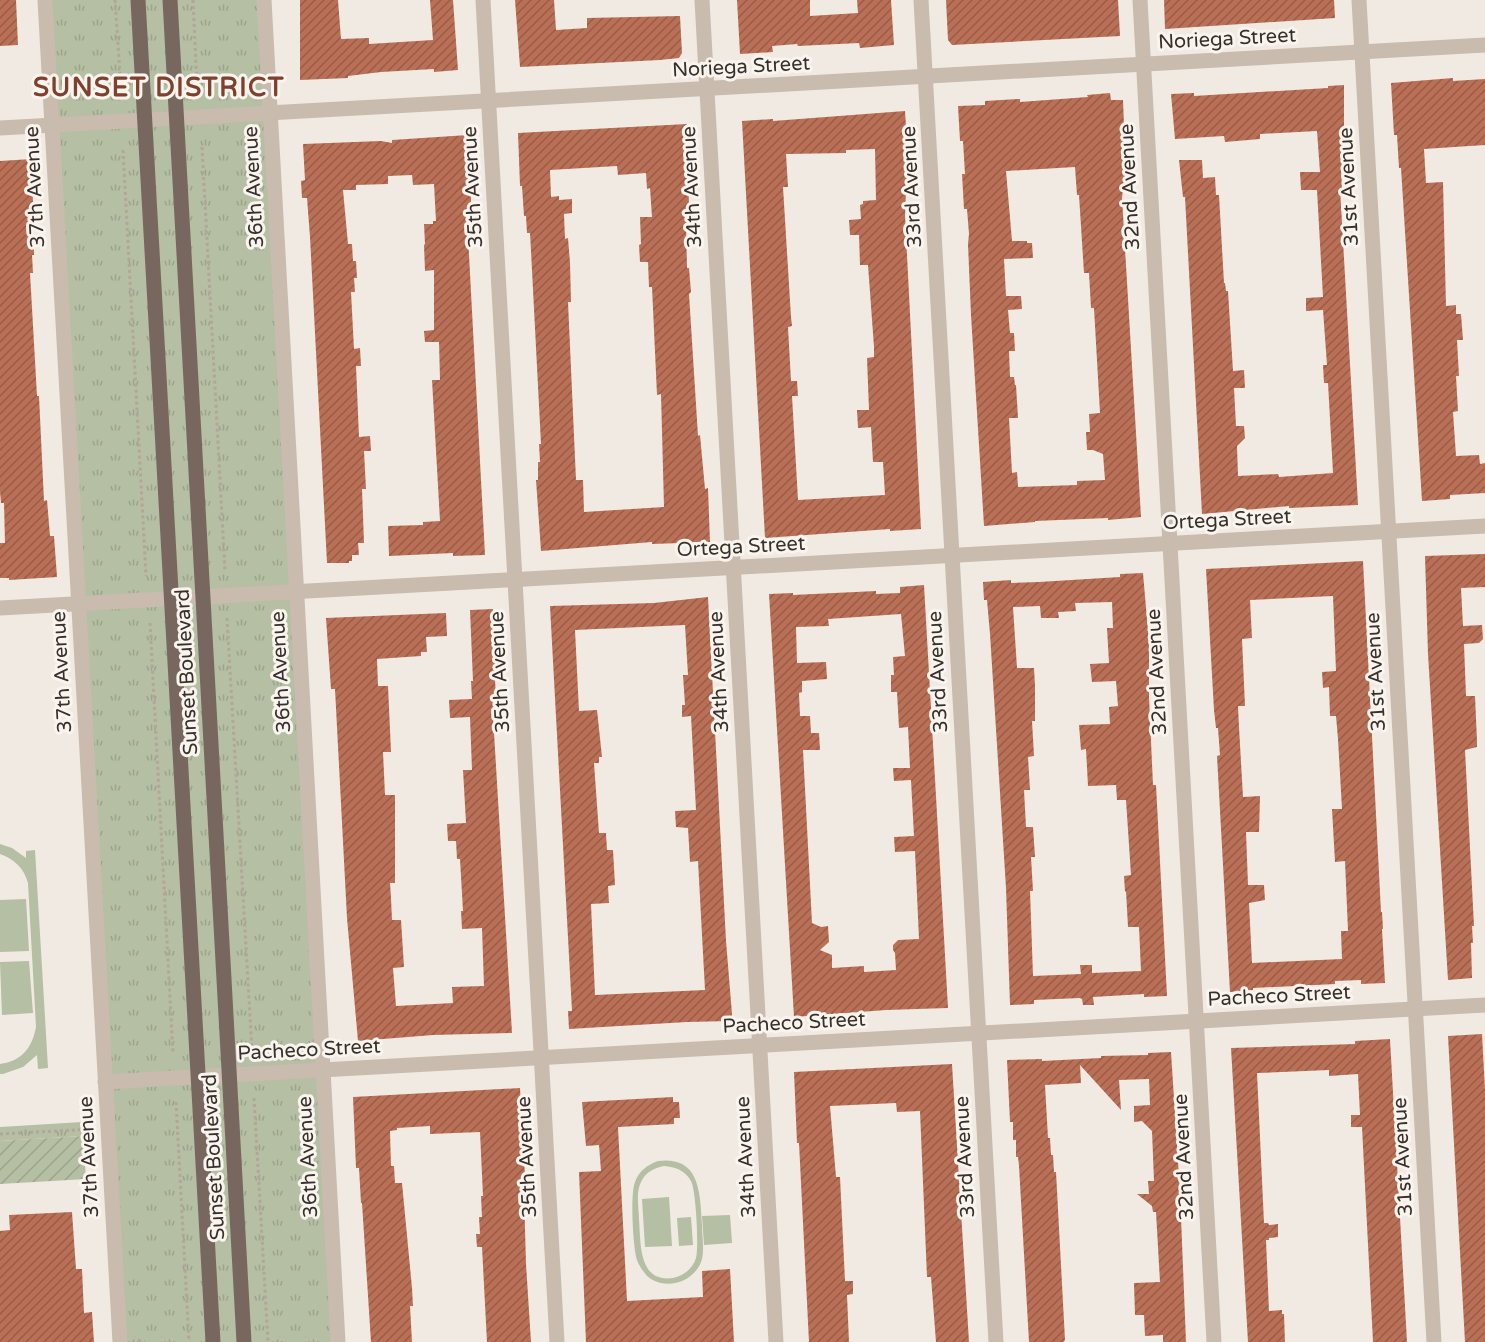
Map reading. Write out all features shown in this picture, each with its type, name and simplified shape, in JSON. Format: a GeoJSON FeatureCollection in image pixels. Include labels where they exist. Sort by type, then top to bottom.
{"type":"FeatureCollection","features":[{"type":"Feature","properties":{"kind":"main road","name":"Sunset Boulevard"},"geometry":{"type":"LineString","coordinates":[[138,0],[213,1342]]}},
{"type":"Feature","properties":{"kind":"main road","name":"Sunset Boulevard"},"geometry":{"type":"LineString","coordinates":[[170,0],[244,1342]]}},
{"type":"Feature","properties":{"kind":"street","name":"37th Avenue"},"geometry":{"type":"LineString","coordinates":[[45,0],[120,1342]]}},
{"type":"Feature","properties":{"kind":"street","name":"36th Avenue"},"geometry":{"type":"LineString","coordinates":[[264,0],[338,1342]]}},
{"type":"Feature","properties":{"kind":"street","name":"35th Avenue"},"geometry":{"type":"LineString","coordinates":[[483,0],[557,1342]]}},
{"type":"Feature","properties":{"kind":"street","name":"34th Avenue"},"geometry":{"type":"LineString","coordinates":[[702,0],[776,1342]]}},
{"type":"Feature","properties":{"kind":"street","name":"33rd Avenue"},"geometry":{"type":"LineString","coordinates":[[921,0],[996,1342]]}},
{"type":"Feature","properties":{"kind":"street","name":"32nd Avenue"},"geometry":{"type":"LineString","coordinates":[[1140,0],[1214,1342]]}},
{"type":"Feature","properties":{"kind":"street","name":"31st Avenue"},"geometry":{"type":"LineString","coordinates":[[1359,0],[1434,1342]]}},
{"type":"Feature","properties":{"kind":"street","name":"Noriega Street"},"geometry":{"type":"LineString","coordinates":[[0,128],[1485,45]]}},
{"type":"Feature","properties":{"kind":"street","name":"Ortega Street"},"geometry":{"type":"LineString","coordinates":[[0,608],[1485,526]]}},
{"type":"Feature","properties":{"kind":"street","name":"Pacheco Street"},"geometry":{"type":"LineString","coordinates":[[105,1082],[1485,1005]]}},
{"type":"Feature","properties":{"kind":"path"},"geometry":{"type":"LineString","coordinates":[[116,0],[121,89]]}},
{"type":"Feature","properties":{"kind":"path"},"geometry":{"type":"LineString","coordinates":[[193,0],[197,86]]}},
{"type":"Feature","properties":{"kind":"path"},"geometry":{"type":"LineString","coordinates":[[202,147],[225,572]]}},
{"type":"Feature","properties":{"kind":"path"},"geometry":{"type":"LineString","coordinates":[[123,150],[146,576]]}},
{"type":"Feature","properties":{"kind":"path"},"geometry":{"type":"LineString","coordinates":[[227,618],[252,1051]]}},
{"type":"Feature","properties":{"kind":"path"},"geometry":{"type":"LineString","coordinates":[[150,623],[172,1054]]}},
{"type":"Feature","properties":{"kind":"path"},"geometry":{"type":"LineString","coordinates":[[254,1098],[268,1342]]}},
{"type":"Feature","properties":{"kind":"path"},"geometry":{"type":"LineString","coordinates":[[176,1102],[189,1342]]}},
{"type":"Feature","properties":{"kind":"path"},"geometry":{"type":"LineString","coordinates":[[0,1134],[108,1129]]}},
{"type":"Feature","properties":{"kind":"path"},"geometry":{"type":"LineString","coordinates":[[138,1340],[145,1342]]}},
{"type":"Feature","properties":{"kind":"green space"},"geometry":{"type":"Polygon","coordinates":[[[45,0],[263,0],[338,1342],[120,1342],[45,0]]]}},
{"type":"Feature","properties":{"kind":"green space"},"geometry":{"type":"Polygon","coordinates":[[[0,844],[12,848],[26,858],[26,851],[35,850],[48,1068],[38,1069],[37,1055],[23,1067],[3,1074],[0,1074],[0,1064],[14,1060],[25,1052],[32,1041],[36,1027],[28,883],[18,865],[0,854],[0,844]]]}},
{"type":"Feature","properties":{"kind":"green space"},"geometry":{"type":"Polygon","coordinates":[[[26,899],[29,951],[0,952],[0,900],[26,899]]]}},
{"type":"Feature","properties":{"kind":"green space"},"geometry":{"type":"Polygon","coordinates":[[[29,961],[33,1013],[2,1015],[0,962],[29,961]]]}},
{"type":"Feature","properties":{"kind":"green space"},"geometry":{"type":"Polygon","coordinates":[[[82,1122],[83,1136],[0,1141],[0,1127],[82,1122]]]}},
{"type":"Feature","properties":{"kind":"green space"},"geometry":{"type":"Polygon","coordinates":[[[83,1136],[86,1179],[0,1184],[0,1141],[83,1136]]]}},
{"type":"Feature","properties":{"kind":"green space"},"geometry":{"type":"Polygon","coordinates":[[[658,1161],[683,1164],[690,1171],[699,1190],[703,1249],[701,1262],[692,1275],[685,1280],[669,1284],[654,1281],[647,1276],[639,1264],[633,1221],[633,1188],[637,1178],[647,1167],[658,1161]],[[664,1166],[646,1174],[640,1185],[638,1200],[641,1250],[647,1268],[653,1274],[662,1278],[673,1278],[684,1273],[695,1262],[697,1231],[693,1186],[689,1177],[676,1168],[664,1166]]]}},
{"type":"Feature","properties":{"kind":"green space"},"geometry":{"type":"Polygon","coordinates":[[[669,1197],[672,1246],[645,1247],[642,1199],[669,1197]]]}},
{"type":"Feature","properties":{"kind":"green space"},"geometry":{"type":"Polygon","coordinates":[[[730,1215],[732,1243],[704,1245],[702,1216],[730,1215]]]}},
{"type":"Feature","properties":{"kind":"green space"},"geometry":{"type":"Polygon","coordinates":[[[691,1217],[693,1245],[679,1246],[677,1218],[691,1217]]]}},
{"type":"Feature","properties":{"kind":"building"},"geometry":{"type":"Polygon","coordinates":[[[0,0],[16,0],[18,45],[0,46],[0,0]]]}},
{"type":"Feature","properties":{"kind":"building"},"geometry":{"type":"Polygon","coordinates":[[[300,0],[338,0],[341,39],[369,38],[369,44],[433,40],[430,0],[453,0],[458,70],[381,72],[348,76],[348,78],[300,80],[300,0]]]}},
{"type":"Feature","properties":{"kind":"building"},"geometry":{"type":"Polygon","coordinates":[[[515,0],[554,0],[556,30],[587,28],[587,18],[680,16],[682,53],[679,58],[660,60],[520,67],[515,0]]]}},
{"type":"Feature","properties":{"kind":"building"},"geometry":{"type":"Polygon","coordinates":[[[737,0],[810,0],[810,16],[858,13],[857,0],[891,0],[894,45],[860,48],[859,43],[798,46],[797,44],[772,46],[773,52],[740,54],[737,0]]]}},
{"type":"Feature","properties":{"kind":"building"},"geometry":{"type":"Polygon","coordinates":[[[946,0],[1118,0],[1120,36],[952,45],[948,40],[946,0]]]}},
{"type":"Feature","properties":{"kind":"building"},"geometry":{"type":"Polygon","coordinates":[[[1164,0],[1334,0],[1335,18],[1165,29],[1164,0]]]}},
{"type":"Feature","properties":{"kind":"building"},"geometry":{"type":"Polygon","coordinates":[[[1453,78],[1453,81],[1485,79],[1485,145],[1424,149],[1426,183],[1443,182],[1446,306],[1456,305],[1456,314],[1461,314],[1463,340],[1457,340],[1458,411],[1453,412],[1456,456],[1479,455],[1480,464],[1485,463],[1485,493],[1450,495],[1450,499],[1422,501],[1401,168],[1399,168],[1397,135],[1394,135],[1391,83],[1453,78]]]}},
{"type":"Feature","properties":{"kind":"building"},"geometry":{"type":"Polygon","coordinates":[[[1344,85],[1344,153],[1342,153],[1343,170],[1341,170],[1342,188],[1340,188],[1358,505],[1289,508],[1289,506],[1202,514],[1185,197],[1183,197],[1179,160],[1202,160],[1203,178],[1215,177],[1216,195],[1219,195],[1224,283],[1228,291],[1233,371],[1244,370],[1245,388],[1234,388],[1236,426],[1244,426],[1245,438],[1237,446],[1238,476],[1278,474],[1279,477],[1333,473],[1328,383],[1324,383],[1323,365],[1327,365],[1323,310],[1306,311],[1306,298],[1323,297],[1317,190],[1301,190],[1300,172],[1320,172],[1317,131],[1260,134],[1260,139],[1225,142],[1224,136],[1175,139],[1171,94],[1194,93],[1194,96],[1328,88],[1328,86],[1344,85]]]}},
{"type":"Feature","properties":{"kind":"building"},"geometry":{"type":"Polygon","coordinates":[[[1110,93],[1111,100],[1123,100],[1126,182],[1124,182],[1122,198],[1141,517],[1035,521],[984,526],[971,315],[969,234],[967,209],[964,209],[962,174],[965,174],[958,106],[985,105],[985,101],[1020,99],[1020,102],[1088,97],[1087,95],[1110,93]],[[1075,167],[1006,171],[1012,241],[1032,243],[1033,258],[1004,259],[1006,296],[1021,296],[1022,309],[1008,310],[1010,333],[1014,333],[1015,351],[1009,351],[1010,377],[1014,377],[1016,385],[1018,418],[1009,418],[1012,473],[1017,472],[1018,487],[1077,485],[1077,481],[1105,480],[1103,454],[1087,450],[1086,432],[1090,432],[1089,414],[1100,413],[1094,308],[1091,308],[1089,273],[1084,273],[1079,195],[1077,195],[1075,167]]]}},
{"type":"Feature","properties":{"kind":"building"},"geometry":{"type":"Polygon","coordinates":[[[905,111],[909,172],[907,172],[908,190],[906,190],[905,216],[921,529],[765,538],[742,121],[773,119],[773,121],[905,111]],[[875,149],[846,150],[846,153],[786,154],[788,187],[783,187],[792,326],[788,327],[791,381],[797,381],[798,396],[792,396],[798,500],[885,495],[883,462],[873,462],[871,427],[858,428],[857,410],[869,410],[867,358],[874,357],[874,347],[868,265],[860,265],[859,235],[850,235],[849,220],[861,219],[860,205],[863,201],[876,200],[875,149]]]}},
{"type":"Feature","properties":{"kind":"building"},"geometry":{"type":"Polygon","coordinates":[[[687,124],[689,207],[688,223],[686,223],[687,268],[689,268],[691,292],[689,294],[698,436],[700,435],[705,489],[708,488],[710,542],[652,544],[652,542],[541,551],[536,480],[538,480],[538,462],[540,462],[539,444],[541,444],[531,251],[530,233],[527,233],[522,186],[520,186],[518,133],[687,124]],[[617,166],[550,170],[551,197],[559,196],[559,200],[572,199],[572,213],[564,214],[565,239],[568,238],[570,263],[571,302],[568,302],[576,480],[583,480],[584,512],[664,507],[661,394],[657,395],[652,287],[649,287],[648,262],[640,262],[639,245],[641,244],[640,217],[652,217],[650,188],[647,189],[646,173],[618,175],[617,166]]]}},
{"type":"Feature","properties":{"kind":"building"},"geometry":{"type":"Polygon","coordinates":[[[468,135],[471,219],[469,219],[470,236],[468,236],[485,555],[453,556],[453,553],[389,556],[388,526],[423,525],[423,522],[440,521],[432,380],[440,380],[439,342],[425,342],[424,331],[434,330],[434,270],[425,271],[424,224],[433,224],[433,221],[436,221],[434,184],[413,185],[412,175],[388,176],[388,184],[356,185],[356,190],[343,190],[348,244],[352,244],[353,261],[356,261],[355,292],[351,292],[354,349],[360,348],[361,366],[356,366],[359,437],[370,436],[371,451],[364,451],[366,489],[362,489],[364,543],[358,543],[359,555],[352,555],[352,561],[349,563],[327,563],[310,237],[307,198],[302,198],[301,181],[305,180],[303,144],[381,141],[392,143],[392,140],[468,135]]]}},
{"type":"Feature","properties":{"kind":"building"},"geometry":{"type":"Polygon","coordinates":[[[32,159],[34,255],[32,255],[33,273],[30,273],[37,396],[39,396],[44,501],[47,500],[50,536],[54,536],[57,577],[9,580],[9,578],[0,578],[0,543],[5,543],[4,503],[1,503],[0,491],[0,161],[32,159]]]}},
{"type":"Feature","properties":{"kind":"building"},"geometry":{"type":"Polygon","coordinates":[[[1485,554],[1485,587],[1461,588],[1463,626],[1482,625],[1483,639],[1479,643],[1464,644],[1466,696],[1475,696],[1477,741],[1477,747],[1465,750],[1474,926],[1472,926],[1473,943],[1471,943],[1472,978],[1448,980],[1428,654],[1425,556],[1485,554]]]}},
{"type":"Feature","properties":{"kind":"building"},"geometry":{"type":"Polygon","coordinates":[[[1363,561],[1385,983],[1361,984],[1361,980],[1335,981],[1335,984],[1253,988],[1253,990],[1230,992],[1217,756],[1220,755],[1214,710],[1206,569],[1363,561]],[[1333,596],[1250,600],[1252,638],[1242,639],[1245,706],[1238,706],[1239,727],[1243,797],[1260,796],[1259,832],[1246,832],[1248,885],[1264,885],[1265,900],[1249,903],[1252,963],[1342,959],[1341,931],[1348,931],[1345,861],[1335,862],[1332,809],[1342,809],[1338,739],[1336,716],[1330,716],[1329,687],[1323,688],[1322,672],[1336,671],[1333,596]]]}},
{"type":"Feature","properties":{"kind":"building"},"geometry":{"type":"Polygon","coordinates":[[[1143,573],[1149,643],[1153,785],[1156,785],[1167,996],[1144,997],[1144,994],[1093,997],[1094,1005],[1083,1005],[1080,998],[1034,1000],[1034,1004],[1010,1005],[1006,888],[990,634],[983,582],[1011,580],[1011,583],[1039,582],[1120,577],[1120,574],[1143,573]],[[1112,602],[1075,603],[1076,611],[1058,612],[1059,618],[1041,618],[1040,606],[1013,607],[1017,668],[1034,668],[1035,686],[1035,721],[1032,721],[1034,756],[1028,757],[1030,790],[1024,790],[1026,827],[1033,827],[1035,857],[1031,857],[1033,891],[1030,891],[1033,976],[1081,974],[1080,965],[1092,965],[1092,973],[1141,971],[1139,927],[1128,927],[1124,876],[1131,875],[1126,800],[1117,800],[1116,785],[1088,786],[1086,749],[1081,750],[1079,725],[1110,724],[1109,707],[1118,706],[1116,681],[1092,682],[1090,664],[1109,663],[1107,628],[1113,628],[1112,602]]]}},
{"type":"Feature","properties":{"kind":"building"},"geometry":{"type":"Polygon","coordinates":[[[924,585],[948,1008],[794,1017],[769,594],[876,591],[876,594],[900,593],[900,587],[924,585]],[[901,614],[828,619],[829,626],[796,627],[797,663],[826,662],[827,679],[802,681],[802,692],[799,693],[800,716],[810,716],[811,733],[819,733],[820,750],[803,750],[812,923],[821,927],[828,926],[829,942],[820,950],[832,955],[832,968],[864,966],[864,972],[896,970],[893,945],[898,940],[919,939],[915,851],[895,852],[894,837],[914,836],[911,780],[894,781],[893,768],[910,768],[908,727],[899,728],[897,692],[891,692],[891,675],[894,675],[893,657],[905,656],[901,614]]]}},
{"type":"Feature","properties":{"kind":"building"},"geometry":{"type":"Polygon","coordinates":[[[708,597],[731,1021],[569,1029],[568,1011],[572,1011],[550,606],[654,603],[708,597]],[[685,625],[575,630],[579,711],[597,710],[602,757],[599,757],[599,763],[594,763],[599,833],[606,833],[607,850],[613,850],[615,885],[608,886],[609,903],[591,904],[595,995],[705,990],[698,861],[690,862],[688,828],[676,827],[675,811],[696,810],[691,716],[682,717],[682,705],[685,705],[683,675],[688,675],[685,625]]]}},
{"type":"Feature","properties":{"kind":"building"},"geometry":{"type":"Polygon","coordinates":[[[493,609],[497,680],[495,680],[496,697],[494,698],[495,716],[493,716],[512,1033],[433,1035],[358,1041],[347,918],[335,689],[331,689],[326,618],[446,613],[447,636],[426,637],[427,652],[421,652],[421,656],[377,659],[378,686],[388,686],[391,752],[383,752],[385,795],[395,795],[395,883],[390,883],[392,920],[401,920],[404,967],[393,968],[396,1006],[453,1003],[452,987],[484,986],[482,928],[462,929],[460,859],[457,859],[456,841],[448,841],[447,824],[466,823],[463,770],[472,770],[470,717],[450,718],[449,700],[472,699],[470,610],[493,609]]]}},
{"type":"Feature","properties":{"kind":"building"},"geometry":{"type":"Polygon","coordinates":[[[1482,1034],[1485,1090],[1485,1342],[1465,1342],[1448,1036],[1482,1034]]]}},
{"type":"Feature","properties":{"kind":"building"},"geometry":{"type":"Polygon","coordinates":[[[1390,1039],[1407,1342],[1373,1342],[1362,1127],[1351,1127],[1351,1115],[1360,1115],[1358,1074],[1329,1076],[1329,1070],[1257,1073],[1264,1223],[1278,1224],[1278,1237],[1266,1240],[1269,1311],[1282,1310],[1285,1342],[1248,1342],[1231,1048],[1355,1044],[1355,1041],[1390,1039]]]}},
{"type":"Feature","properties":{"kind":"building"},"geometry":{"type":"Polygon","coordinates":[[[1171,1052],[1186,1342],[1163,1342],[1163,1335],[1145,1336],[1144,1315],[1135,1315],[1134,1283],[1160,1282],[1156,1212],[1153,1212],[1152,1206],[1137,1194],[1149,1194],[1148,1181],[1154,1181],[1152,1131],[1142,1121],[1134,1122],[1134,1106],[1150,1105],[1149,1079],[1119,1080],[1121,1110],[1080,1065],[1081,1083],[1045,1085],[1048,1138],[1050,1138],[1051,1155],[1053,1155],[1054,1172],[1056,1172],[1065,1340],[1063,1342],[1029,1342],[1019,1166],[1018,1157],[1016,1157],[1016,1140],[1013,1140],[1013,1122],[1010,1122],[1007,1060],[1042,1059],[1042,1061],[1171,1052]]]}},
{"type":"Feature","properties":{"kind":"building"},"geometry":{"type":"Polygon","coordinates":[[[952,1064],[969,1342],[936,1342],[931,1277],[927,1277],[920,1111],[897,1112],[896,1103],[830,1106],[836,1177],[840,1177],[845,1281],[853,1281],[853,1294],[847,1295],[849,1342],[809,1342],[794,1072],[952,1064]]]}},
{"type":"Feature","properties":{"kind":"building"},"geometry":{"type":"Polygon","coordinates":[[[520,1088],[531,1342],[487,1342],[482,1247],[477,1247],[476,1234],[480,1234],[479,1217],[482,1217],[481,1196],[483,1196],[480,1132],[430,1134],[430,1126],[397,1128],[397,1130],[390,1131],[391,1166],[394,1166],[395,1183],[402,1183],[412,1288],[413,1306],[410,1306],[412,1342],[371,1342],[359,1168],[356,1168],[353,1097],[520,1088]]]}},
{"type":"Feature","properties":{"kind":"building"},"geometry":{"type":"Polygon","coordinates":[[[673,1097],[673,1102],[679,1102],[680,1118],[674,1118],[674,1124],[618,1127],[627,1301],[703,1297],[702,1271],[730,1269],[734,1342],[586,1342],[579,1172],[601,1171],[599,1145],[586,1146],[582,1102],[673,1097]]]}},
{"type":"Feature","properties":{"kind":"building"},"geometry":{"type":"Polygon","coordinates":[[[72,1212],[76,1269],[82,1269],[84,1313],[92,1312],[94,1342],[0,1342],[0,1231],[10,1230],[9,1215],[72,1212]]]}},
{"type":"Feature","properties":{"kind":"district","name":"SUNSET DISTRICT"},"geometry":{"type":"Point","coordinates":[159,87]}}]}
